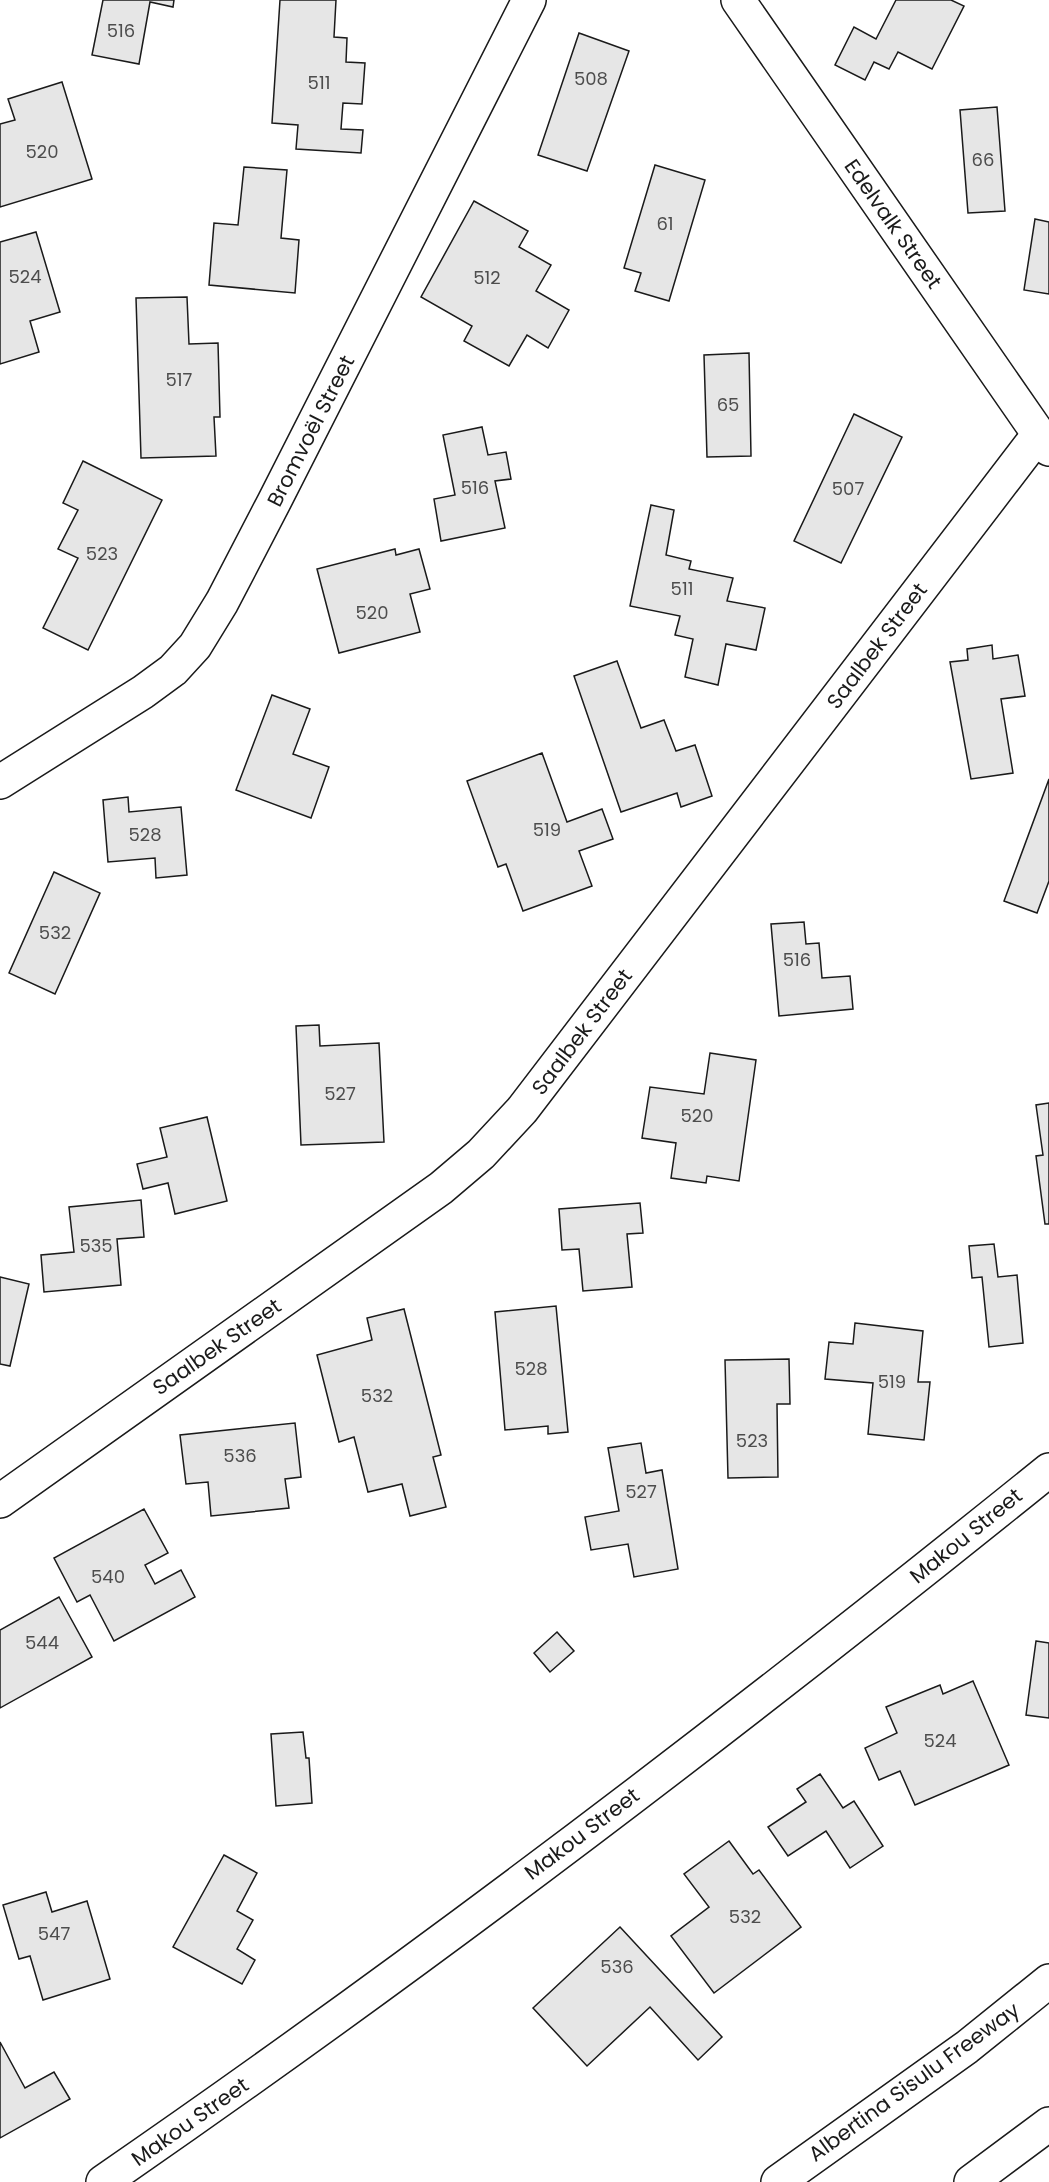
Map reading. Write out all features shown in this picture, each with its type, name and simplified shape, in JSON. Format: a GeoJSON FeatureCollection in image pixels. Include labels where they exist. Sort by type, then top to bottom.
{"type":"FeatureCollection","features":[{"type":"Feature","properties":{"kind":"main road","name":"Bromvoël Street"},"geometry":{"type":"LineString","coordinates":[[0,782],[143,692],[173,670],[195,646],[222,602],[269,512],[530,0]]}},
{"type":"Feature","properties":{"kind":"main road","name":"Edelvalk Street"},"geometry":{"type":"LineString","coordinates":[[738,0],[1044,441]]}},
{"type":"Feature","properties":{"kind":"main road","name":"Saalbek Street"},"geometry":{"type":"LineString","coordinates":[[0,1501],[441,1188],[481,1154],[522,1110],[1044,441]]}},
{"type":"Feature","properties":{"kind":"main road","name":"Makou Street"},"geometry":{"type":"LineString","coordinates":[[104,2182],[360,2002],[776,1688],[1049,1470]]}},
{"type":"Feature","properties":{"kind":"main road","name":"Albertina Sisulu Freeway"},"geometry":{"type":"LineString","coordinates":[[778,2182],[968,2047],[1049,1981]]}},
{"type":"Feature","properties":{"kind":"main road"},"geometry":{"type":"LineString","coordinates":[[970,2182],[1049,2124]]}},
{"type":"Feature","properties":{"kind":"building"},"geometry":{"type":"Polygon","coordinates":[[[103,0],[174,0],[173,7],[150,2],[139,64],[92,55],[103,0]]]}},
{"type":"Feature","properties":{"kind":"building"},"geometry":{"type":"Polygon","coordinates":[[[280,0],[336,0],[334,37],[347,38],[346,62],[365,63],[362,104],[343,103],[341,129],[363,130],[361,153],[296,149],[298,125],[272,123],[280,0]]]}},
{"type":"Feature","properties":{"kind":"building"},"geometry":{"type":"Polygon","coordinates":[[[896,0],[951,0],[964,6],[932,69],[898,52],[889,69],[874,62],[865,80],[835,65],[854,27],[876,39],[896,0]]]}},
{"type":"Feature","properties":{"kind":"building"},"geometry":{"type":"Polygon","coordinates":[[[579,33],[629,51],[587,171],[538,155],[579,33]]]}},
{"type":"Feature","properties":{"kind":"building"},"geometry":{"type":"Polygon","coordinates":[[[62,82],[92,179],[0,207],[0,124],[15,120],[8,99],[62,82]]]}},
{"type":"Feature","properties":{"kind":"building"},"geometry":{"type":"Polygon","coordinates":[[[997,107],[1005,211],[968,213],[960,110],[997,107]]]}},
{"type":"Feature","properties":{"kind":"building"},"geometry":{"type":"Polygon","coordinates":[[[655,165],[705,180],[669,301],[635,291],[641,273],[624,268],[655,165]]]}},
{"type":"Feature","properties":{"kind":"building"},"geometry":{"type":"Polygon","coordinates":[[[244,167],[287,170],[281,238],[299,240],[295,293],[209,285],[214,223],[238,225],[244,167]]]}},
{"type":"Feature","properties":{"kind":"building"},"geometry":{"type":"Polygon","coordinates":[[[474,201],[528,231],[519,247],[551,265],[536,291],[569,310],[548,348],[527,335],[509,366],[464,341],[472,326],[421,297],[474,201]]]}},
{"type":"Feature","properties":{"kind":"building"},"geometry":{"type":"Polygon","coordinates":[[[1035,219],[1049,222],[1049,294],[1024,290],[1035,219]]]}},
{"type":"Feature","properties":{"kind":"building"},"geometry":{"type":"Polygon","coordinates":[[[36,232],[60,312],[30,321],[39,352],[0,364],[0,242],[36,232]]]}},
{"type":"Feature","properties":{"kind":"building"},"geometry":{"type":"Polygon","coordinates":[[[187,297],[189,344],[218,343],[220,417],[214,417],[216,456],[141,458],[136,298],[187,297]]]}},
{"type":"Feature","properties":{"kind":"building"},"geometry":{"type":"Polygon","coordinates":[[[749,353],[751,456],[707,457],[704,355],[749,353]]]}},
{"type":"Feature","properties":{"kind":"building"},"geometry":{"type":"Polygon","coordinates":[[[854,414],[902,437],[841,563],[794,541],[854,414]]]}},
{"type":"Feature","properties":{"kind":"building"},"geometry":{"type":"Polygon","coordinates":[[[482,427],[488,455],[506,452],[511,479],[495,481],[505,528],[441,541],[434,499],[455,495],[443,435],[482,427]]]}},
{"type":"Feature","properties":{"kind":"building"},"geometry":{"type":"Polygon","coordinates":[[[83,461],[162,500],[88,650],[43,628],[78,558],[58,549],[78,510],[63,503],[83,461]]]}},
{"type":"Feature","properties":{"kind":"building"},"geometry":{"type":"Polygon","coordinates":[[[651,505],[674,510],[666,555],[691,561],[689,569],[733,578],[727,601],[765,608],[756,650],[726,644],[718,685],[685,677],[693,639],[675,635],[680,616],[630,606],[651,505]]]}},
{"type":"Feature","properties":{"kind":"building"},"geometry":{"type":"Polygon","coordinates":[[[395,549],[396,555],[419,549],[430,589],[410,594],[420,632],[339,653],[317,569],[395,549]]]}},
{"type":"Feature","properties":{"kind":"building"},"geometry":{"type":"Polygon","coordinates":[[[992,645],[993,659],[1018,655],[1025,696],[1001,699],[1013,773],[971,779],[950,662],[968,660],[967,649],[992,645]]]}},
{"type":"Feature","properties":{"kind":"building"},"geometry":{"type":"Polygon","coordinates":[[[617,661],[641,728],[664,720],[676,751],[695,745],[712,796],[681,807],[677,793],[621,812],[574,676],[617,661]]]}},
{"type":"Feature","properties":{"kind":"building"},"geometry":{"type":"Polygon","coordinates":[[[272,695],[310,709],[293,754],[329,767],[311,818],[236,790],[272,695]]]}},
{"type":"Feature","properties":{"kind":"building"},"geometry":{"type":"Polygon","coordinates":[[[542,753],[567,822],[602,809],[613,839],[579,851],[592,886],[523,911],[506,864],[498,867],[467,781],[542,753]]]}},
{"type":"Feature","properties":{"kind":"building"},"geometry":{"type":"Polygon","coordinates":[[[1049,779],[1049,881],[1037,913],[1004,901],[1049,779]]]}},
{"type":"Feature","properties":{"kind":"building"},"geometry":{"type":"Polygon","coordinates":[[[128,797],[129,812],[181,807],[187,875],[156,878],[155,858],[108,862],[103,800],[128,797]]]}},
{"type":"Feature","properties":{"kind":"building"},"geometry":{"type":"Polygon","coordinates":[[[54,872],[100,893],[55,994],[9,973],[54,872]]]}},
{"type":"Feature","properties":{"kind":"building"},"geometry":{"type":"Polygon","coordinates":[[[804,922],[806,944],[819,943],[822,978],[850,976],[853,1009],[779,1016],[771,924],[804,922]]]}},
{"type":"Feature","properties":{"kind":"building"},"geometry":{"type":"Polygon","coordinates":[[[319,1025],[320,1046],[379,1043],[384,1142],[301,1145],[296,1026],[319,1025]]]}},
{"type":"Feature","properties":{"kind":"building"},"geometry":{"type":"Polygon","coordinates":[[[710,1053],[756,1060],[739,1181],[707,1176],[706,1183],[671,1178],[676,1143],[642,1138],[650,1087],[704,1094],[710,1053]]]}},
{"type":"Feature","properties":{"kind":"building"},"geometry":{"type":"Polygon","coordinates":[[[1049,1103],[1049,1224],[1045,1224],[1036,1156],[1043,1155],[1036,1105],[1049,1103]]]}},
{"type":"Feature","properties":{"kind":"building"},"geometry":{"type":"Polygon","coordinates":[[[207,1117],[227,1201],[175,1214],[168,1183],[143,1189],[137,1164],[167,1157],[160,1128],[207,1117]]]}},
{"type":"Feature","properties":{"kind":"building"},"geometry":{"type":"Polygon","coordinates":[[[141,1200],[144,1237],[117,1239],[121,1285],[44,1292],[41,1255],[74,1252],[69,1207],[141,1200]]]}},
{"type":"Feature","properties":{"kind":"building"},"geometry":{"type":"Polygon","coordinates":[[[640,1203],[643,1233],[627,1234],[632,1287],[583,1291],[579,1249],[562,1250],[559,1209],[640,1203]]]}},
{"type":"Feature","properties":{"kind":"building"},"geometry":{"type":"Polygon","coordinates":[[[994,1244],[998,1277],[1017,1275],[1023,1343],[989,1347],[982,1277],[972,1278],[969,1246],[994,1244]]]}},
{"type":"Feature","properties":{"kind":"building"},"geometry":{"type":"Polygon","coordinates":[[[0,1277],[29,1284],[10,1366],[0,1364],[0,1277]]]}},
{"type":"Feature","properties":{"kind":"building"},"geometry":{"type":"Polygon","coordinates":[[[556,1306],[568,1432],[548,1434],[548,1426],[505,1430],[495,1312],[556,1306]]]}},
{"type":"Feature","properties":{"kind":"building"},"geometry":{"type":"Polygon","coordinates":[[[404,1309],[441,1455],[433,1457],[446,1507],[410,1516],[402,1484],[368,1492],[354,1437],[339,1442],[317,1355],[372,1340],[367,1318],[404,1309]]]}},
{"type":"Feature","properties":{"kind":"building"},"geometry":{"type":"Polygon","coordinates":[[[855,1323],[923,1331],[918,1382],[930,1382],[924,1440],[868,1434],[873,1383],[825,1379],[829,1342],[853,1344],[855,1323]]]}},
{"type":"Feature","properties":{"kind":"building"},"geometry":{"type":"Polygon","coordinates":[[[789,1359],[790,1404],[777,1404],[778,1477],[728,1478],[725,1360],[789,1359]]]}},
{"type":"Feature","properties":{"kind":"building"},"geometry":{"type":"Polygon","coordinates":[[[295,1423],[301,1477],[285,1479],[289,1508],[211,1516],[208,1482],[186,1484],[180,1435],[295,1423]]]}},
{"type":"Feature","properties":{"kind":"building"},"geometry":{"type":"Polygon","coordinates":[[[641,1443],[646,1473],[662,1470],[678,1569],[634,1577],[628,1544],[591,1550],[585,1517],[619,1511],[608,1448],[641,1443]]]}},
{"type":"Feature","properties":{"kind":"building"},"geometry":{"type":"Polygon","coordinates":[[[144,1509],[168,1553],[145,1565],[155,1584],[181,1570],[195,1597],[114,1641],[90,1595],[77,1602],[54,1558],[144,1509]]]}},
{"type":"Feature","properties":{"kind":"building"},"geometry":{"type":"Polygon","coordinates":[[[59,1597],[92,1657],[0,1708],[0,1630],[59,1597]]]}},
{"type":"Feature","properties":{"kind":"building"},"geometry":{"type":"Polygon","coordinates":[[[557,1632],[574,1651],[550,1672],[534,1653],[557,1632]]]}},
{"type":"Feature","properties":{"kind":"building"},"geometry":{"type":"Polygon","coordinates":[[[1036,1641],[1049,1643],[1049,1718],[1026,1715],[1036,1641]]]}},
{"type":"Feature","properties":{"kind":"building"},"geometry":{"type":"Polygon","coordinates":[[[973,1681],[1009,1765],[915,1805],[900,1771],[879,1780],[865,1748],[897,1733],[886,1707],[940,1685],[943,1694],[973,1681]]]}},
{"type":"Feature","properties":{"kind":"building"},"geometry":{"type":"Polygon","coordinates":[[[303,1732],[306,1758],[309,1758],[312,1803],[276,1806],[271,1734],[303,1732]]]}},
{"type":"Feature","properties":{"kind":"building"},"geometry":{"type":"Polygon","coordinates":[[[820,1774],[843,1808],[854,1801],[883,1846],[850,1868],[826,1831],[788,1856],[768,1827],[806,1802],[797,1789],[820,1774]]]}},
{"type":"Feature","properties":{"kind":"building"},"geometry":{"type":"Polygon","coordinates":[[[729,1841],[753,1874],[759,1870],[801,1927],[714,1993],[671,1936],[709,1907],[684,1874],[729,1841]]]}},
{"type":"Feature","properties":{"kind":"building"},"geometry":{"type":"Polygon","coordinates":[[[224,1855],[257,1873],[237,1911],[253,1920],[237,1949],[255,1960],[242,1984],[173,1947],[224,1855]]]}},
{"type":"Feature","properties":{"kind":"building"},"geometry":{"type":"Polygon","coordinates":[[[46,1892],[52,1912],[87,1901],[110,1979],[43,2000],[30,1956],[19,1959],[3,1905],[46,1892]]]}},
{"type":"Feature","properties":{"kind":"building"},"geometry":{"type":"Polygon","coordinates":[[[620,1927],[722,2037],[698,2060],[650,2007],[587,2066],[533,2008],[620,1927]]]}},
{"type":"Feature","properties":{"kind":"building"},"geometry":{"type":"Polygon","coordinates":[[[0,2042],[25,2088],[54,2072],[70,2099],[0,2138],[0,2042]]]}}]}
